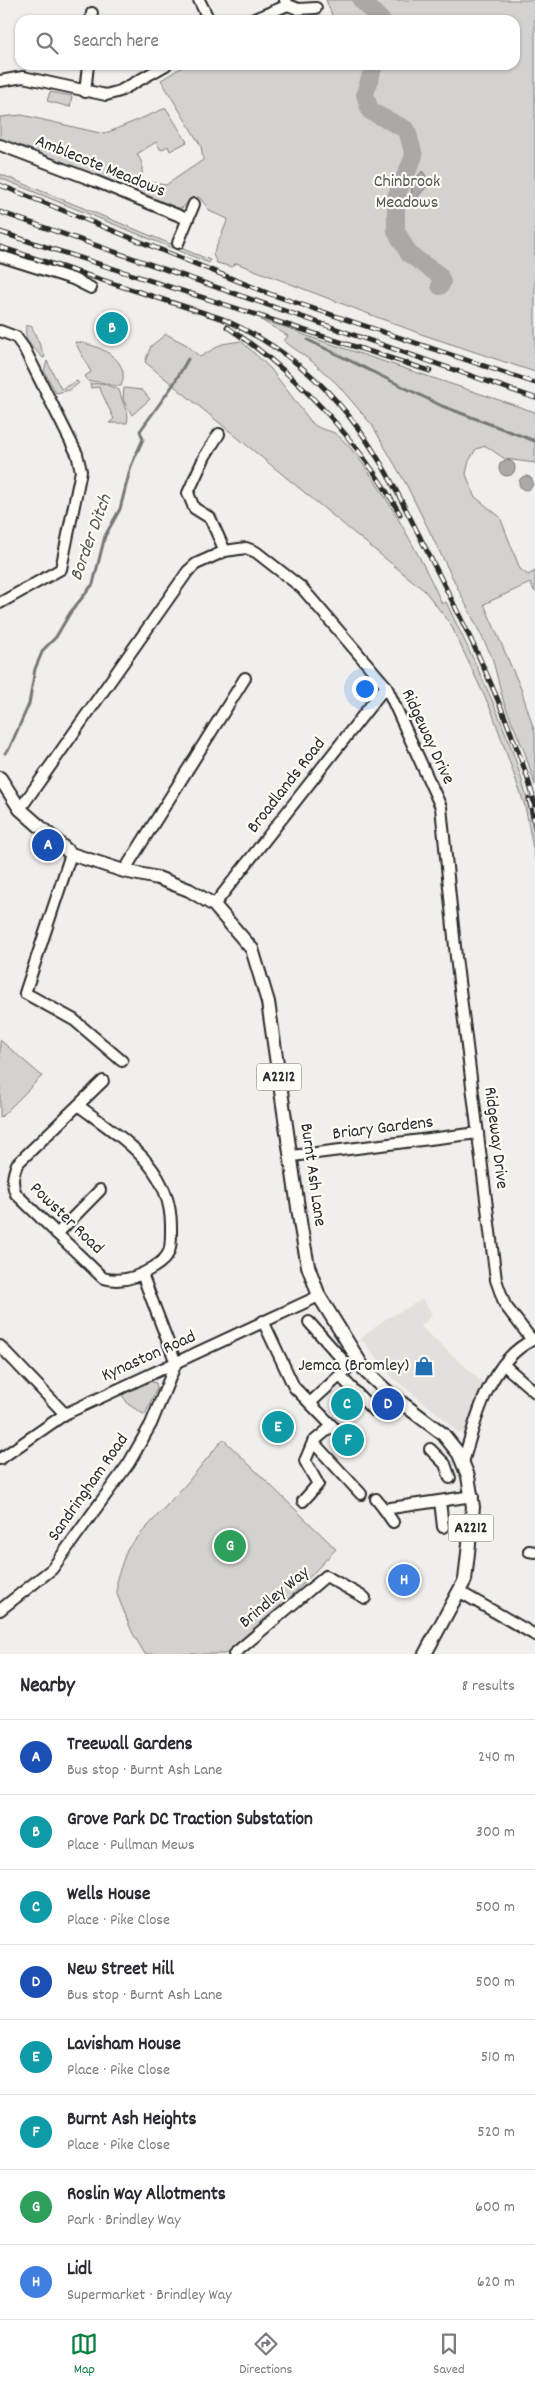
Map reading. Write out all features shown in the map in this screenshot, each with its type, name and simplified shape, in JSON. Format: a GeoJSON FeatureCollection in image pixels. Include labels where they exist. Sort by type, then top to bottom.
{"type":"FeatureCollection","features":[{"type":"Feature","properties":{"kind":"main road","name":"Burnt Ash Lane"},"geometry":{"type":"LineString","coordinates":[[0,778],[4,796],[71,854],[124,871],[176,884],[214,905],[252,950],[268,1002],[308,1266],[319,1296],[366,1372],[390,1394],[444,1434],[461,1458],[473,1496],[465,1580],[425,1654]]}},
{"type":"Feature","properties":{"kind":"street"},"geometry":{"type":"LineString","coordinates":[[199,0],[206,15]]}},
{"type":"Feature","properties":{"kind":"street"},"geometry":{"type":"LineString","coordinates":[[262,15],[286,3],[298,9],[316,8]]}},
{"type":"Feature","properties":{"kind":"street"},"geometry":{"type":"LineString","coordinates":[[85,92],[87,70]]}},
{"type":"Feature","properties":{"kind":"street"},"geometry":{"type":"LineString","coordinates":[[0,80],[23,77],[85,92],[111,95],[157,70]]}},
{"type":"Feature","properties":{"kind":"street","name":"Amblecote Meadows"},"geometry":{"type":"LineString","coordinates":[[0,145],[188,219]]}},
{"type":"Feature","properties":{"kind":"street"},"geometry":{"type":"LineString","coordinates":[[178,243],[194,204]]}},
{"type":"Feature","properties":{"kind":"street"},"geometry":{"type":"LineString","coordinates":[[0,256],[73,279],[91,288]]}},
{"type":"Feature","properties":{"kind":"street"},"geometry":{"type":"LineString","coordinates":[[0,331],[16,337],[24,348],[81,464],[61,570],[0,603]]}},
{"type":"Feature","properties":{"kind":"street"},"geometry":{"type":"LineString","coordinates":[[219,434],[205,456],[188,493],[194,508],[210,518],[225,551]]}},
{"type":"Feature","properties":{"kind":"street","name":"Ridgeway Drive"},"geometry":{"type":"LineString","coordinates":[[20,809],[188,571],[196,564],[225,551],[246,548],[256,552],[302,588],[386,686],[441,807],[456,958],[496,1280],[505,1305],[533,1340]]}},
{"type":"Feature","properties":{"kind":"street"},"geometry":{"type":"LineString","coordinates":[[124,871],[245,678]]}},
{"type":"Feature","properties":{"kind":"street","name":"Broadlands Road"},"geometry":{"type":"LineString","coordinates":[[214,905],[386,686]]}},
{"type":"Feature","properties":{"kind":"street"},"geometry":{"type":"LineString","coordinates":[[71,854],[25,992],[74,1020],[122,1061]]}},
{"type":"Feature","properties":{"kind":"street","name":"Powster Road"},"geometry":{"type":"LineString","coordinates":[[79,1106],[133,1146],[161,1180],[167,1193],[171,1222],[170,1250],[167,1258],[142,1274],[118,1280],[104,1278],[16,1194],[13,1188],[13,1175],[17,1164],[103,1081]]}},
{"type":"Feature","properties":{"kind":"street","name":"Briary Gardens"},"geometry":{"type":"LineString","coordinates":[[292,1156],[478,1133]]}},
{"type":"Feature","properties":{"kind":"street"},"geometry":{"type":"LineString","coordinates":[[57,1234],[100,1190]]}},
{"type":"Feature","properties":{"kind":"street"},"geometry":{"type":"LineString","coordinates":[[142,1274],[176,1363]]}},
{"type":"Feature","properties":{"kind":"street","name":"Kynaston Road"},"geometry":{"type":"LineString","coordinates":[[0,1459],[65,1414],[319,1296]]}},
{"type":"Feature","properties":{"kind":"street"},"geometry":{"type":"LineString","coordinates":[[263,1321],[294,1387],[335,1428],[313,1442],[305,1461],[318,1484],[303,1501]]}},
{"type":"Feature","properties":{"kind":"street"},"geometry":{"type":"LineString","coordinates":[[309,1322],[350,1368],[310,1402]]}},
{"type":"Feature","properties":{"kind":"street"},"geometry":{"type":"LineString","coordinates":[[444,1464],[461,1458],[488,1389],[513,1353],[533,1340]]}},
{"type":"Feature","properties":{"kind":"street"},"geometry":{"type":"LineString","coordinates":[[0,1346],[65,1414]]}},
{"type":"Feature","properties":{"kind":"street","name":"Sandringham Road"},"geometry":{"type":"LineString","coordinates":[[0,1610],[52,1569],[129,1463],[151,1424],[176,1363]]}},
{"type":"Feature","properties":{"kind":"street"},"geometry":{"type":"LineString","coordinates":[[504,1365],[535,1392]]}},
{"type":"Feature","properties":{"kind":"street"},"geometry":{"type":"LineString","coordinates":[[340,1376],[373,1410]]}},
{"type":"Feature","properties":{"kind":"street"},"geometry":{"type":"LineString","coordinates":[[313,1442],[361,1494]]}},
{"type":"Feature","properties":{"kind":"street"},"geometry":{"type":"LineString","coordinates":[[430,1449],[444,1464],[450,1478]]}},
{"type":"Feature","properties":{"kind":"street"},"geometry":{"type":"LineString","coordinates":[[384,1509],[473,1496]]}},
{"type":"Feature","properties":{"kind":"street"},"geometry":{"type":"LineString","coordinates":[[376,1499],[393,1522]]}},
{"type":"Feature","properties":{"kind":"street"},"geometry":{"type":"LineString","coordinates":[[440,1501],[442,1527]]}},
{"type":"Feature","properties":{"kind":"street","name":"Brindley Way"},"geometry":{"type":"LineString","coordinates":[[234,1654],[326,1576],[365,1598]]}},
{"type":"Feature","properties":{"kind":"street"},"geometry":{"type":"LineString","coordinates":[[460,1592],[535,1636]]}},
{"type":"Feature","properties":{"kind":"shaded area"},"geometry":{"type":"Polygon","coordinates":[[[422,171],[425,174],[427,186],[416,199],[411,200],[412,184],[422,171]]]}},
{"type":"Feature","properties":{"kind":"shaded area"},"geometry":{"type":"Polygon","coordinates":[[[504,460],[510,460],[515,465],[513,474],[504,476],[499,471],[499,465],[504,460]]]}},
{"type":"Feature","properties":{"kind":"shaded area"},"geometry":{"type":"Polygon","coordinates":[[[526,476],[531,478],[533,483],[531,488],[526,490],[521,488],[519,483],[521,478],[526,476]]]}},
{"type":"Feature","properties":{"kind":"shaded area"},"geometry":{"type":"Polygon","coordinates":[[[423,1299],[432,1315],[421,1327],[482,1382],[466,1432],[458,1433],[442,1417],[394,1379],[361,1339],[384,1320],[423,1299]]]}},
{"type":"Feature","properties":{"kind":"green space","name":"Chinbrook Meadows"},"geometry":{"type":"Polygon","coordinates":[[[326,0],[535,0],[535,372],[421,334],[236,263],[232,267],[217,263],[213,255],[228,219],[211,212],[199,197],[193,198],[182,208],[176,208],[58,160],[0,140],[0,117],[22,115],[104,134],[166,108],[187,142],[170,151],[168,146],[161,150],[156,142],[137,154],[142,163],[142,181],[166,185],[203,160],[201,146],[161,80],[178,70],[520,70],[520,15],[332,15],[326,0]]]}},
{"type":"Feature","properties":{"kind":"green space"},"geometry":{"type":"Polygon","coordinates":[[[50,92],[72,96],[70,107],[47,101],[50,92]]]}},
{"type":"Feature","properties":{"kind":"green space"},"geometry":{"type":"Polygon","coordinates":[[[0,174],[210,260],[209,263],[0,178],[0,174]]]}},
{"type":"Feature","properties":{"kind":"green space"},"geometry":{"type":"Polygon","coordinates":[[[261,320],[535,412],[535,463],[505,459],[486,446],[476,449],[469,461],[466,474],[474,496],[500,517],[520,569],[528,575],[535,571],[535,592],[530,583],[484,604],[521,689],[535,733],[535,785],[525,753],[504,703],[492,657],[406,484],[372,425],[337,384],[314,363],[284,341],[288,336],[261,320]]]}},
{"type":"Feature","properties":{"kind":"green space"},"geometry":{"type":"Polygon","coordinates":[[[26,325],[32,327],[45,357],[43,358],[28,341],[26,325]]]}},
{"type":"Feature","properties":{"kind":"green space"},"geometry":{"type":"Polygon","coordinates":[[[166,334],[187,345],[200,357],[222,344],[241,341],[270,368],[312,423],[336,434],[364,465],[410,539],[442,604],[446,602],[489,694],[516,761],[526,795],[533,828],[535,859],[525,806],[492,712],[451,625],[425,591],[145,362],[151,346],[166,334]]]}},
{"type":"Feature","properties":{"kind":"green space"},"geometry":{"type":"Polygon","coordinates":[[[75,342],[102,349],[117,360],[122,368],[121,386],[89,382],[85,376],[91,372],[75,342]]]}},
{"type":"Feature","properties":{"kind":"green space"},"geometry":{"type":"Polygon","coordinates":[[[47,361],[61,389],[77,381],[79,383],[70,390],[56,393],[44,371],[47,361]]]}},
{"type":"Feature","properties":{"kind":"green space"},"geometry":{"type":"Polygon","coordinates":[[[102,383],[119,390],[128,416],[127,423],[109,423],[114,419],[99,387],[91,388],[90,384],[102,383]]]}},
{"type":"Feature","properties":{"kind":"green space"},"geometry":{"type":"Polygon","coordinates":[[[124,388],[142,390],[150,399],[132,415],[123,400],[124,388]]]}},
{"type":"Feature","properties":{"kind":"green space"},"geometry":{"type":"Polygon","coordinates":[[[0,1040],[42,1076],[0,1118],[0,1040]]]}},
{"type":"Feature","properties":{"kind":"green space"},"geometry":{"type":"Polygon","coordinates":[[[149,1381],[156,1383],[157,1388],[145,1415],[129,1405],[122,1395],[149,1381]]]}},
{"type":"Feature","properties":{"kind":"green space"},"geometry":{"type":"Polygon","coordinates":[[[223,1439],[336,1549],[269,1620],[225,1654],[145,1654],[132,1632],[117,1594],[117,1578],[127,1549],[187,1483],[223,1439]]]}},
{"type":"Feature","properties":{"kind":"waterway"},"geometry":{"type":"LineString","coordinates":[[361,0],[376,15]]}},
{"type":"Feature","properties":{"kind":"waterway"},"geometry":{"type":"LineString","coordinates":[[372,70],[365,94],[370,111],[407,130],[414,156],[396,197],[396,231],[409,254],[439,275],[442,282],[440,286]]}},
{"type":"Feature","properties":{"kind":"waterway","name":"Border Ditch"},"geometry":{"type":"LineString","coordinates":[[308,340],[442,406],[535,441]]}},
{"type":"Feature","properties":{"kind":"waterway","name":"Border Ditch"},"geometry":{"type":"LineString","coordinates":[[5,753],[9,749],[29,704],[35,669],[43,650],[56,637],[70,613],[93,584],[105,536],[120,509],[131,466],[143,439],[140,431],[173,385],[188,359]]}},
{"type":"Feature","properties":{"kind":"railway"},"geometry":{"type":"LineString","coordinates":[[0,185],[270,294],[535,383]]}},
{"type":"Feature","properties":{"kind":"railway"},"geometry":{"type":"LineString","coordinates":[[0,212],[535,398]]}},
{"type":"Feature","properties":{"kind":"railway"},"geometry":{"type":"LineString","coordinates":[[0,232],[430,371]]}},
{"type":"Feature","properties":{"kind":"railway"},"geometry":{"type":"LineString","coordinates":[[0,247],[223,319],[255,335],[285,355],[326,390],[365,438],[399,495],[483,665],[524,769],[535,805]]}},
{"type":"Feature","properties":{"kind":"railway"},"geometry":{"type":"LineString","coordinates":[[227,327],[278,365],[324,410],[366,460],[400,514]]}},
{"type":"Feature","properties":{"kind":"railway"},"geometry":{"type":"LineString","coordinates":[[529,799],[535,825]]}},
{"type":"Feature","properties":{"kind":"place","name":"Grove Park DC Traction Substation"},"geometry":{"type":"Point","coordinates":[112,328]}},
{"type":"Feature","properties":{"kind":"place","name":"Treewall Gardens"},"geometry":{"type":"Point","coordinates":[48,845]}},
{"type":"Feature","properties":{"kind":"place","name":"Jemca (Bromley)"},"geometry":{"type":"Point","coordinates":[424,1366]}},
{"type":"Feature","properties":{"kind":"place","name":"Wells House"},"geometry":{"type":"Point","coordinates":[347,1404]}},
{"type":"Feature","properties":{"kind":"place","name":"New Street Hill"},"geometry":{"type":"Point","coordinates":[388,1404]}},
{"type":"Feature","properties":{"kind":"place","name":"Lavisham House"},"geometry":{"type":"Point","coordinates":[278,1427]}},
{"type":"Feature","properties":{"kind":"place","name":"Burnt Ash Heights"},"geometry":{"type":"Point","coordinates":[348,1440]}},
{"type":"Feature","properties":{"kind":"place","name":"Roslin Way Allotments"},"geometry":{"type":"Point","coordinates":[230,1546]}},
{"type":"Feature","properties":{"kind":"place","name":"Lidl"},"geometry":{"type":"Point","coordinates":[404,1580]}}]}
